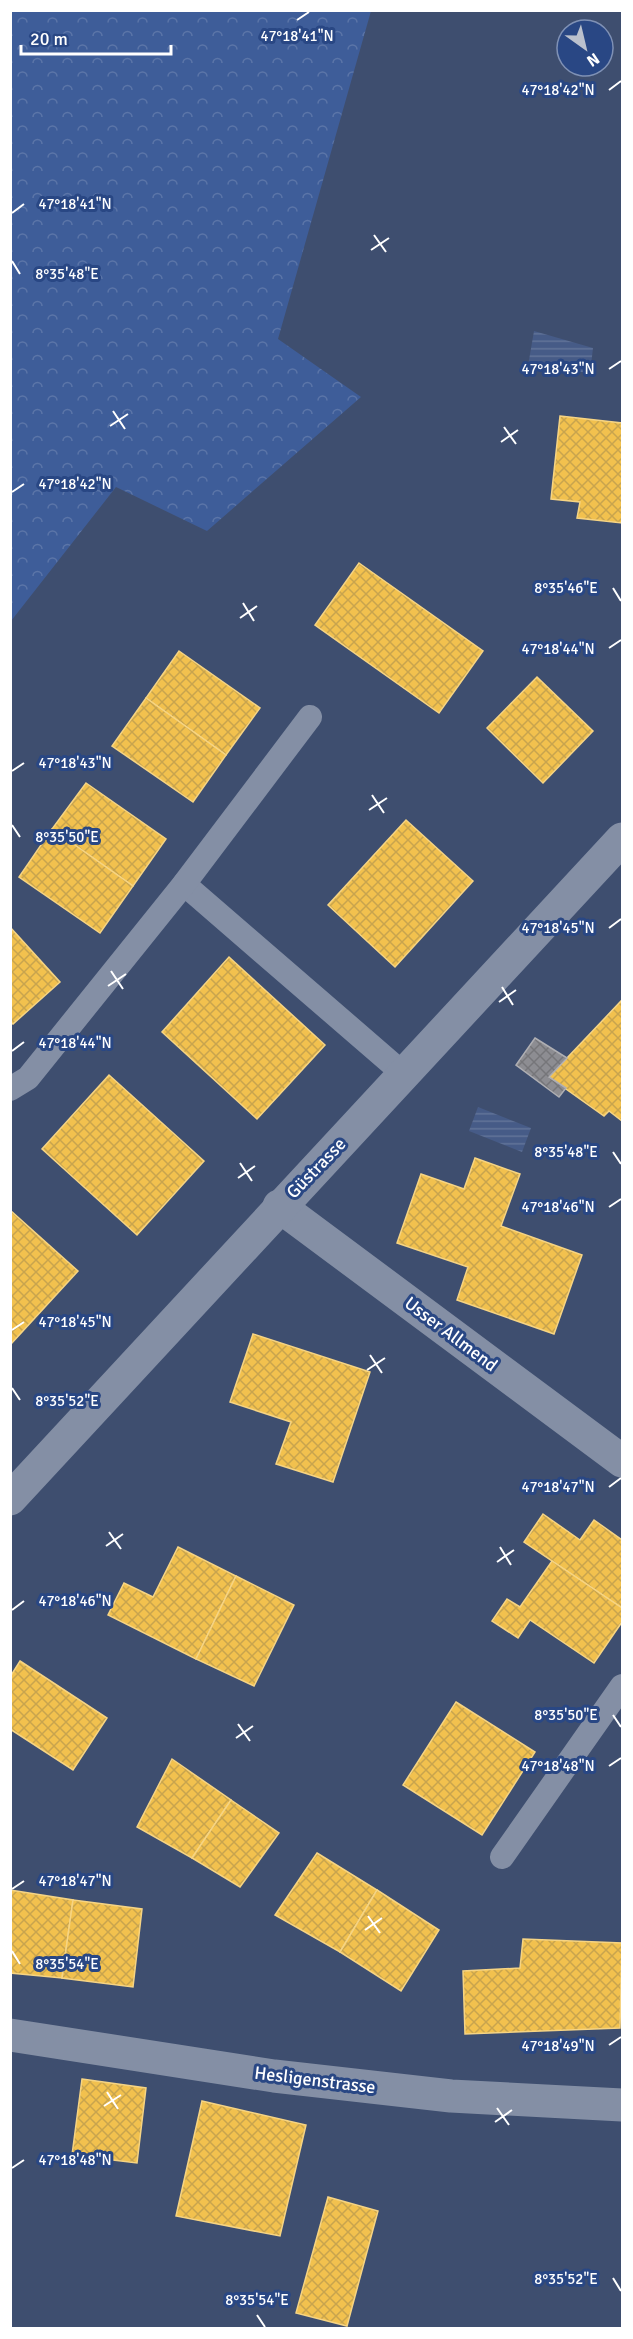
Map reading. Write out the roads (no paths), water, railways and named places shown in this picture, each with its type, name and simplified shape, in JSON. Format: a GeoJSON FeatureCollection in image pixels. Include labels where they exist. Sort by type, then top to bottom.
{"type":"FeatureCollection","features":[{"type":"Feature","properties":{"kind":"street","name":"Güstrasse"},"geometry":{"type":"LineString","coordinates":[[10,1499],[279,1206],[406,1076],[622,839]]}},
{"type":"Feature","properties":{"kind":"street","name":"Usser Allmend"},"geometry":{"type":"LineString","coordinates":[[279,1206],[622,1461]]}},
{"type":"Feature","properties":{"kind":"street","name":"Hesligenstrasse"},"geometry":{"type":"LineString","coordinates":[[10,2035],[274,2076],[451,2096],[622,2105]]}},
{"type":"Feature","properties":{"kind":"lane"},"geometry":{"type":"LineString","coordinates":[[10,1089],[28,1078],[184,884],[310,717]]}},
{"type":"Feature","properties":{"kind":"lane"},"geometry":{"type":"LineString","coordinates":[[184,884],[406,1076]]}},
{"type":"Feature","properties":{"kind":"lane"},"geometry":{"type":"LineString","coordinates":[[502,1857],[622,1686]]}}]}
